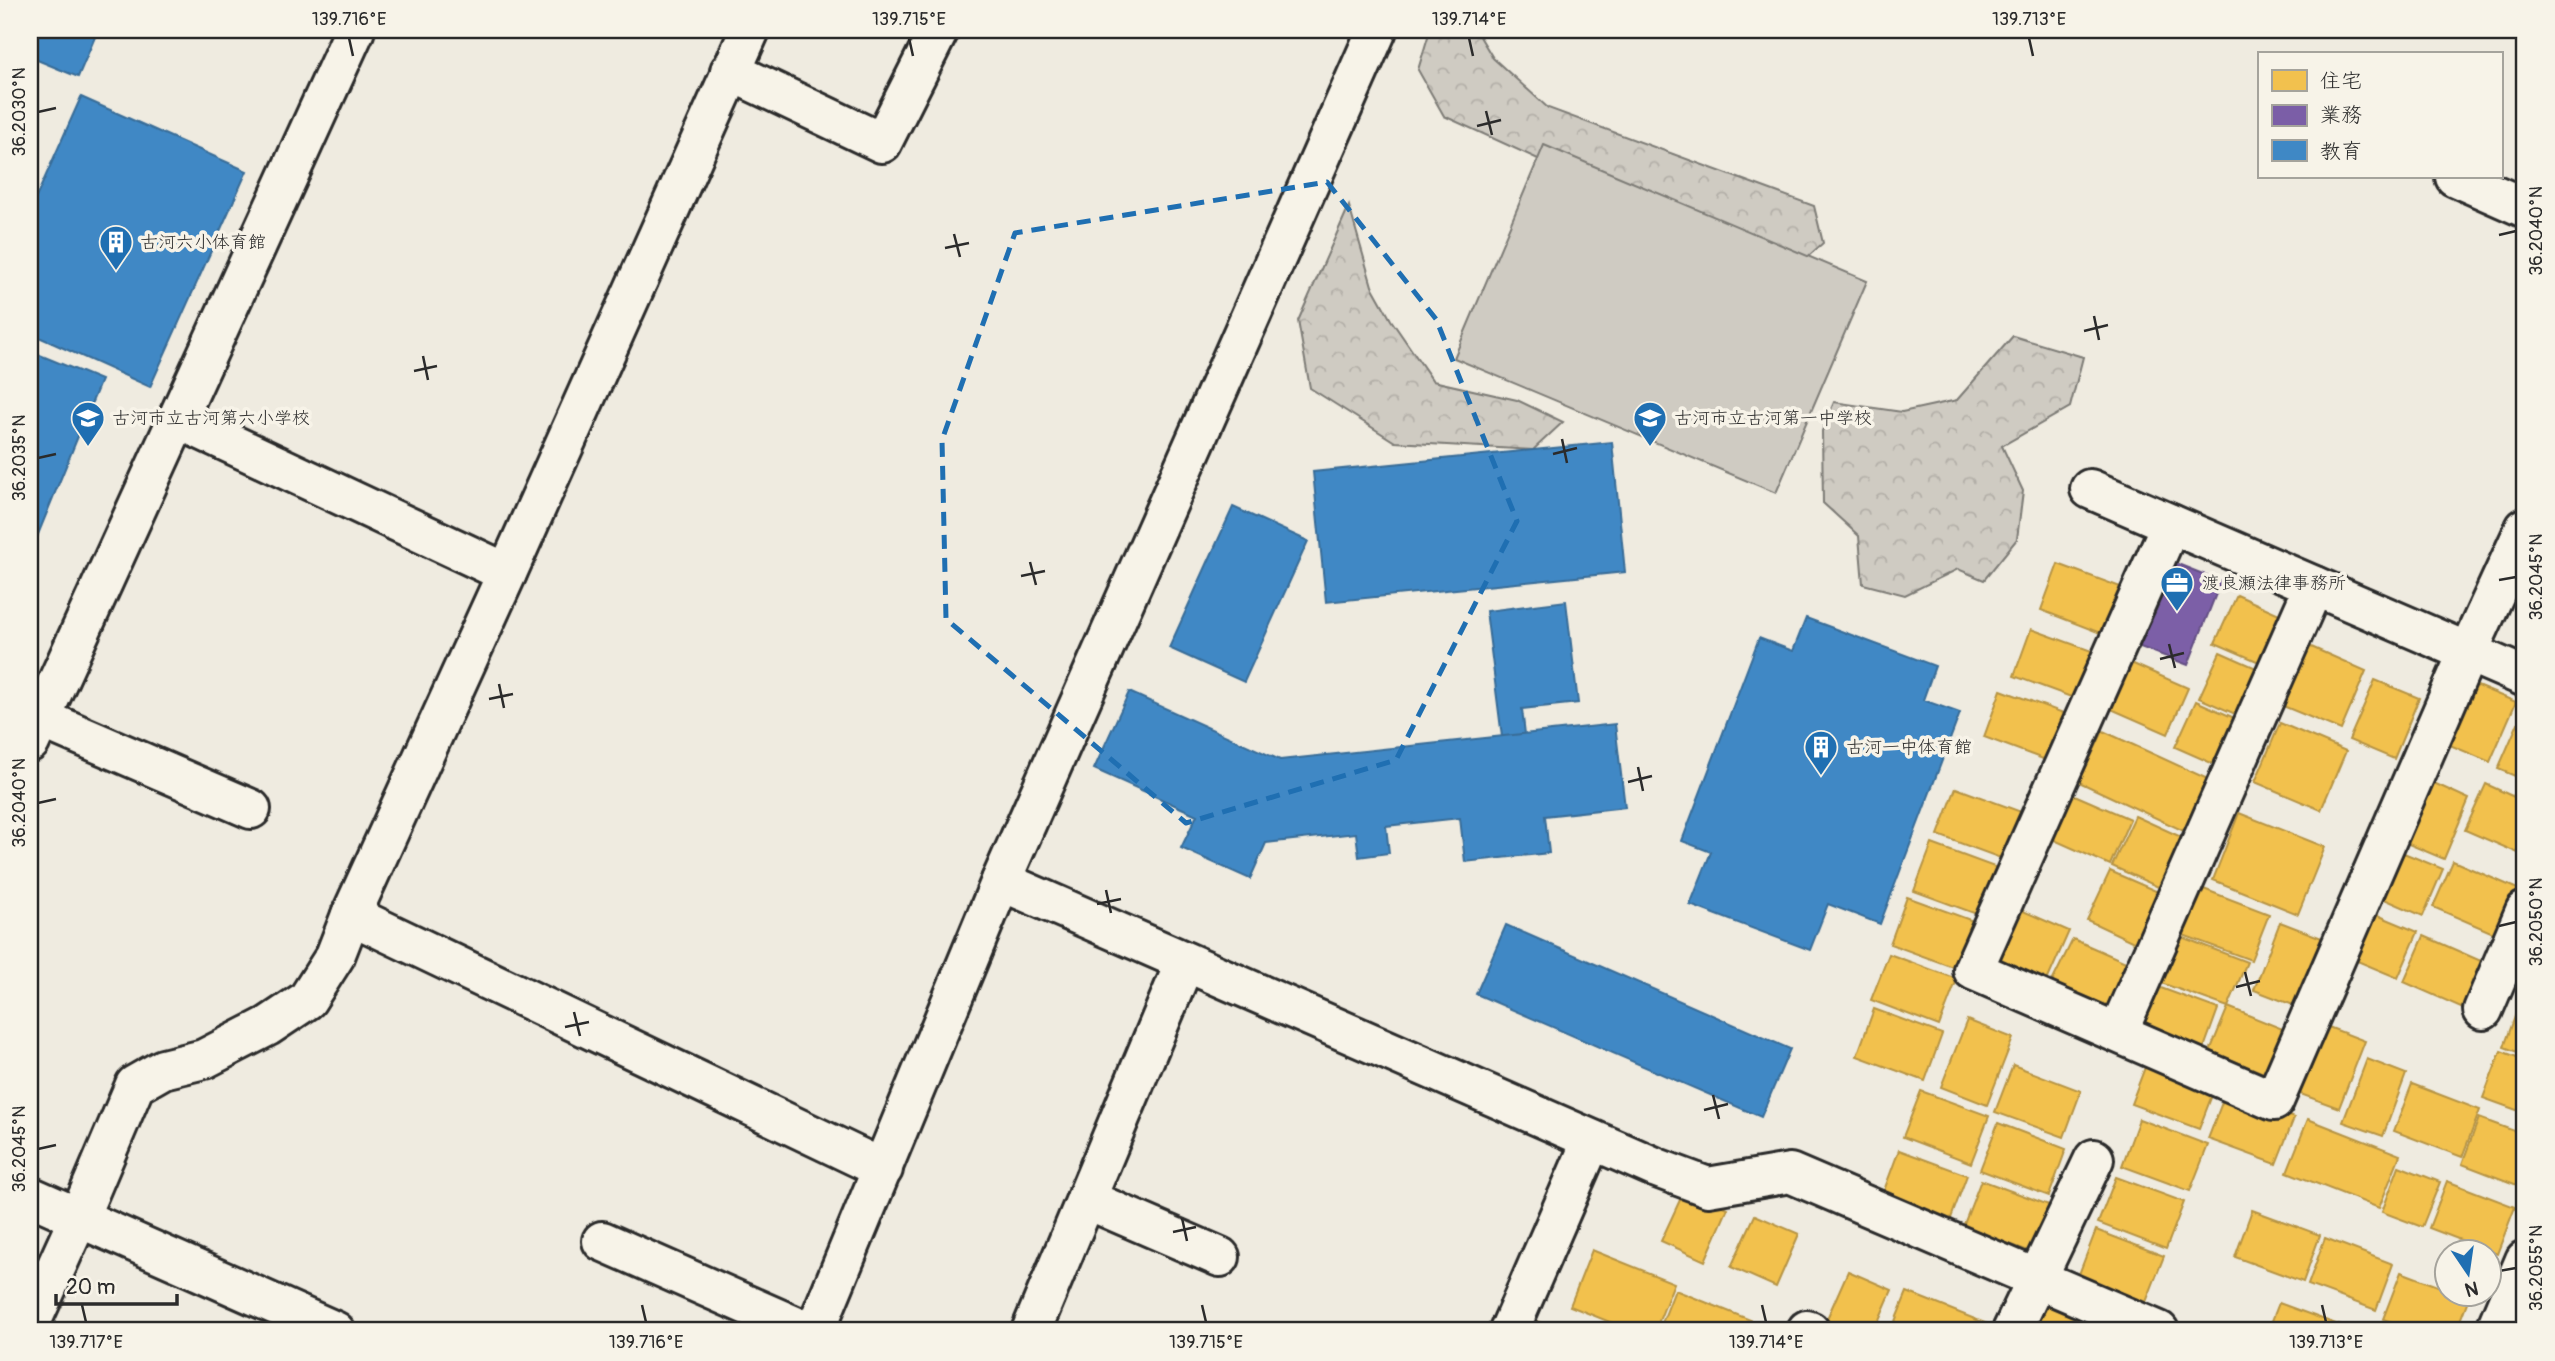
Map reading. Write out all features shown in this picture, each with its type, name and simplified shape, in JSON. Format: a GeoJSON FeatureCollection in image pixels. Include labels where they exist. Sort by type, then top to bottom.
{"type":"FeatureCollection","features":[{"type":"Feature","properties":{"kind":"street"},"geometry":{"type":"LineString","coordinates":[[251,809],[35,730],[355,30]]}},
{"type":"Feature","properties":{"kind":"street"},"geometry":{"type":"LineString","coordinates":[[30,1325],[135,1085],[163,1069],[204,1059],[268,1026],[307,1000],[335,956],[351,915],[750,30]]}},
{"type":"Feature","properties":{"kind":"street"},"geometry":{"type":"LineString","coordinates":[[730,71],[882,143],[939,30]]}},
{"type":"Feature","properties":{"kind":"street"},"geometry":{"type":"LineString","coordinates":[[815,1331],[1001,881],[1377,30]]}},
{"type":"Feature","properties":{"kind":"street"},"geometry":{"type":"LineString","coordinates":[[2457,178],[2525,208]]}},
{"type":"Feature","properties":{"kind":"street"},"geometry":{"type":"LineString","coordinates":[[177,419],[507,573]]}},
{"type":"Feature","properties":{"kind":"street"},"geometry":{"type":"LineString","coordinates":[[2090,489],[2525,677]]}},
{"type":"Feature","properties":{"kind":"street"},"geometry":{"type":"LineString","coordinates":[[2171,524],[1973,970],[2274,1101],[2468,652],[2525,528]]}},
{"type":"Feature","properties":{"kind":"street"},"geometry":{"type":"LineString","coordinates":[[2118,1032],[2314,586]]}},
{"type":"Feature","properties":{"kind":"street"},"geometry":{"type":"LineString","coordinates":[[1001,881],[1592,1140],[1708,1188],[1790,1173],[2159,1331]]}},
{"type":"Feature","properties":{"kind":"street"},"geometry":{"type":"LineString","coordinates":[[2483,1010],[2525,911]]}},
{"type":"Feature","properties":{"kind":"street"},"geometry":{"type":"LineString","coordinates":[[351,915],[883,1168]]}},
{"type":"Feature","properties":{"kind":"street"},"geometry":{"type":"LineString","coordinates":[[1031,1331],[1185,962]]}},
{"type":"Feature","properties":{"kind":"street"},"geometry":{"type":"LineString","coordinates":[[1509,1331],[1592,1140]]}},
{"type":"Feature","properties":{"kind":"street"},"geometry":{"type":"LineString","coordinates":[[2012,1331],[2094,1159]]}},
{"type":"Feature","properties":{"kind":"street"},"geometry":{"type":"LineString","coordinates":[[30,1196],[335,1331]]}},
{"type":"Feature","properties":{"kind":"street"},"geometry":{"type":"LineString","coordinates":[[1086,1199],[1220,1256]]}},
{"type":"Feature","properties":{"kind":"street"},"geometry":{"type":"LineString","coordinates":[[602,1241],[806,1331]]}},
{"type":"Feature","properties":{"kind":"street"},"geometry":{"type":"LineString","coordinates":[[2495,1331],[2525,1261]]}},
{"type":"Feature","properties":{"kind":"highlighted area"},"geometry":{"type":"Polygon","coordinates":[[[1327,182],[1436,319],[1517,521],[1396,760],[1186,823],[946,619],[942,440],[1015,233],[1327,182]]]}},
{"type":"Feature","properties":{"kind":"green space"},"geometry":{"type":"Polygon","coordinates":[[[1430,30],[1476,30],[1493,58],[1548,108],[1814,206],[1823,243],[1794,269],[1586,181],[1444,116],[1418,70],[1430,30]]]}},
{"type":"Feature","properties":{"kind":"green space"},"geometry":{"type":"Polygon","coordinates":[[[1544,145],[1867,281],[1776,493],[1454,358],[1544,145]]]}},
{"type":"Feature","properties":{"kind":"green space"},"geometry":{"type":"Polygon","coordinates":[[[1349,206],[1372,286],[1391,320],[1433,381],[1517,400],[1563,422],[1533,450],[1395,442],[1310,388],[1298,321],[1349,206]]]}},
{"type":"Feature","properties":{"kind":"green space"},"geometry":{"type":"Polygon","coordinates":[[[2013,336],[2083,357],[2070,407],[2002,446],[2023,491],[2017,539],[1984,580],[1958,569],[1905,595],[1863,584],[1859,536],[1823,503],[1822,431],[1834,402],[1902,412],[1957,400],[2013,336]]]}},
{"type":"Feature","properties":{"kind":"building: 住宅"},"geometry":{"type":"Polygon","coordinates":[[[2058,564],[2126,589],[2108,636],[2041,610],[2058,564]]]}},
{"type":"Feature","properties":{"kind":"building: 住宅"},"geometry":{"type":"Polygon","coordinates":[[[2237,595],[2288,618],[2266,665],[2215,643],[2237,595]]]}},
{"type":"Feature","properties":{"kind":"building: 住宅"},"geometry":{"type":"Polygon","coordinates":[[[2031,629],[2100,654],[2082,701],[2014,676],[2031,629]]]}},
{"type":"Feature","properties":{"kind":"building: 住宅"},"geometry":{"type":"Polygon","coordinates":[[[2309,646],[2366,671],[2341,730],[2283,706],[2309,646]]]}},
{"type":"Feature","properties":{"kind":"building: 住宅"},"geometry":{"type":"Polygon","coordinates":[[[2220,652],[2263,671],[2242,717],[2199,698],[2220,652]]]}},
{"type":"Feature","properties":{"kind":"building: 住宅"},"geometry":{"type":"Polygon","coordinates":[[[2122,659],[2188,688],[2168,734],[2102,705],[2122,659]]]}},
{"type":"Feature","properties":{"kind":"building: 住宅"},"geometry":{"type":"Polygon","coordinates":[[[2375,680],[2419,698],[2394,759],[2349,740],[2375,680]]]}},
{"type":"Feature","properties":{"kind":"building: 住宅"},"geometry":{"type":"Polygon","coordinates":[[[2470,683],[2516,702],[2490,762],[2445,743],[2470,683]]]}},
{"type":"Feature","properties":{"kind":"building: 住宅"},"geometry":{"type":"Polygon","coordinates":[[[2001,690],[2069,715],[2051,762],[1984,737],[2001,690]]]}},
{"type":"Feature","properties":{"kind":"building: 住宅"},"geometry":{"type":"Polygon","coordinates":[[[2196,701],[2239,720],[2218,766],[2175,747],[2196,701]]]}},
{"type":"Feature","properties":{"kind":"building: 住宅"},"geometry":{"type":"Polygon","coordinates":[[[2280,723],[2346,751],[2321,810],[2255,782],[2280,723]]]}},
{"type":"Feature","properties":{"kind":"building: 住宅"},"geometry":{"type":"Polygon","coordinates":[[[2518,723],[2525,726],[2525,780],[2498,769],[2518,723]]]}},
{"type":"Feature","properties":{"kind":"building: 住宅"},"geometry":{"type":"Polygon","coordinates":[[[2103,731],[2212,781],[2188,833],[2079,782],[2103,731]]]}},
{"type":"Feature","properties":{"kind":"building: 住宅"},"geometry":{"type":"Polygon","coordinates":[[[2425,779],[2469,799],[2444,859],[2399,840],[2425,779]]]}},
{"type":"Feature","properties":{"kind":"building: 住宅"},"geometry":{"type":"Polygon","coordinates":[[[2486,784],[2525,802],[2525,856],[2465,830],[2486,784]]]}},
{"type":"Feature","properties":{"kind":"building: 住宅"},"geometry":{"type":"Polygon","coordinates":[[[1956,788],[2024,813],[2006,860],[1938,835],[1956,788]]]}},
{"type":"Feature","properties":{"kind":"building: 住宅"},"geometry":{"type":"Polygon","coordinates":[[[2063,790],[2130,819],[2110,865],[2043,835],[2063,790]]]}},
{"type":"Feature","properties":{"kind":"building: 住宅"},"geometry":{"type":"Polygon","coordinates":[[[2239,813],[2325,847],[2298,914],[2213,880],[2239,813]]]}},
{"type":"Feature","properties":{"kind":"building: 住宅"},"geometry":{"type":"Polygon","coordinates":[[[2135,816],[2190,841],[2167,891],[2112,866],[2135,816]]]}},
{"type":"Feature","properties":{"kind":"building: 住宅"},"geometry":{"type":"Polygon","coordinates":[[[1932,844],[2000,869],[1982,916],[1914,891],[1932,844]]]}},
{"type":"Feature","properties":{"kind":"building: 住宅"},"geometry":{"type":"Polygon","coordinates":[[[2394,849],[2443,869],[2423,916],[2375,895],[2394,849]]]}},
{"type":"Feature","properties":{"kind":"building: 住宅"},"geometry":{"type":"Polygon","coordinates":[[[2453,861],[2520,890],[2500,936],[2433,907],[2453,861]]]}},
{"type":"Feature","properties":{"kind":"building: 住宅"},"geometry":{"type":"Polygon","coordinates":[[[2110,871],[2165,895],[2142,946],[2087,920],[2110,871]]]}},
{"type":"Feature","properties":{"kind":"building: 住宅"},"geometry":{"type":"Polygon","coordinates":[[[2201,888],[2269,914],[2251,960],[2183,935],[2201,888]]]}},
{"type":"Feature","properties":{"kind":"building: 住宅"},"geometry":{"type":"Polygon","coordinates":[[[1907,897],[1976,922],[1958,969],[1890,944],[1907,897]]]}},
{"type":"Feature","properties":{"kind":"building: 住宅"},"geometry":{"type":"Polygon","coordinates":[[[2014,907],[2069,931],[2047,981],[1992,957],[2014,907]]]}},
{"type":"Feature","properties":{"kind":"building: 住宅"},"geometry":{"type":"Polygon","coordinates":[[[2370,912],[2418,932],[2398,978],[2350,958],[2370,912]]]}},
{"type":"Feature","properties":{"kind":"building: 住宅"},"geometry":{"type":"Polygon","coordinates":[[[2280,922],[2327,940],[2301,1008],[2254,990],[2280,922]]]}},
{"type":"Feature","properties":{"kind":"building: 住宅"},"geometry":{"type":"Polygon","coordinates":[[[2179,936],[2247,962],[2228,1007],[2161,983],[2179,936]]]}},
{"type":"Feature","properties":{"kind":"building: 住宅"},"geometry":{"type":"Polygon","coordinates":[[[2424,936],[2490,965],[2470,1011],[2404,982],[2424,936]]]}},
{"type":"Feature","properties":{"kind":"building: 住宅"},"geometry":{"type":"Polygon","coordinates":[[[2073,939],[2128,963],[2105,1014],[2049,988],[2073,939]]]}},
{"type":"Feature","properties":{"kind":"building: 住宅"},"geometry":{"type":"Polygon","coordinates":[[[1889,954],[1957,979],[1939,1026],[1871,1000],[1889,954]]]}},
{"type":"Feature","properties":{"kind":"building: 住宅"},"geometry":{"type":"Polygon","coordinates":[[[2150,984],[2218,1009],[2201,1056],[2133,1031],[2150,984]]]}},
{"type":"Feature","properties":{"kind":"building: 住宅"},"geometry":{"type":"Polygon","coordinates":[[[2521,1000],[2525,1001],[2525,1055],[2504,1047],[2521,1000]]]}},
{"type":"Feature","properties":{"kind":"building: 住宅"},"geometry":{"type":"Polygon","coordinates":[[[2228,1007],[2285,1030],[2266,1074],[2210,1051],[2228,1007]]]}},
{"type":"Feature","properties":{"kind":"building: 住宅"},"geometry":{"type":"Polygon","coordinates":[[[1874,1009],[1942,1034],[1925,1081],[1857,1056],[1874,1009]]]}},
{"type":"Feature","properties":{"kind":"building: 住宅"},"geometry":{"type":"Polygon","coordinates":[[[1967,1020],[2013,1038],[1987,1105],[1941,1087],[1967,1020]]]}},
{"type":"Feature","properties":{"kind":"building: 住宅"},"geometry":{"type":"Polygon","coordinates":[[[2318,1023],[2365,1041],[2339,1108],[2292,1091],[2318,1023]]]}},
{"type":"Feature","properties":{"kind":"building: 住宅"},"geometry":{"type":"Polygon","coordinates":[[[2501,1051],[2525,1060],[2525,1113],[2483,1098],[2501,1051]]]}},
{"type":"Feature","properties":{"kind":"building: 住宅"},"geometry":{"type":"Polygon","coordinates":[[[2149,1057],[2217,1082],[2199,1129],[2131,1104],[2149,1057]]]}},
{"type":"Feature","properties":{"kind":"building: 住宅"},"geometry":{"type":"Polygon","coordinates":[[[2367,1059],[2406,1074],[2383,1136],[2343,1122],[2367,1059]]]}},
{"type":"Feature","properties":{"kind":"building: 住宅"},"geometry":{"type":"Polygon","coordinates":[[[2013,1065],[2081,1091],[2064,1137],[1995,1112],[2013,1065]]]}},
{"type":"Feature","properties":{"kind":"building: 住宅"},"geometry":{"type":"Polygon","coordinates":[[[2412,1084],[2480,1110],[2462,1157],[2394,1131],[2412,1084]]]}},
{"type":"Feature","properties":{"kind":"building: 住宅"},"geometry":{"type":"Polygon","coordinates":[[[1921,1091],[1989,1116],[1971,1163],[1903,1137],[1921,1091]]]}},
{"type":"Feature","properties":{"kind":"building: 住宅"},"geometry":{"type":"Polygon","coordinates":[[[2226,1092],[2294,1118],[2276,1164],[2208,1139],[2226,1092]]]}},
{"type":"Feature","properties":{"kind":"building: 住宅"},"geometry":{"type":"Polygon","coordinates":[[[2479,1118],[2525,1135],[2525,1188],[2462,1164],[2479,1118]]]}},
{"type":"Feature","properties":{"kind":"building: 住宅"},"geometry":{"type":"Polygon","coordinates":[[[2139,1119],[2208,1145],[2190,1191],[2122,1166],[2139,1119]]]}},
{"type":"Feature","properties":{"kind":"building: 住宅"},"geometry":{"type":"Polygon","coordinates":[[[2308,1119],[2400,1155],[2379,1208],[2287,1172],[2308,1119]]]}},
{"type":"Feature","properties":{"kind":"building: 住宅"},"geometry":{"type":"Polygon","coordinates":[[[1998,1123],[2066,1149],[2049,1196],[1980,1170],[1998,1123]]]}},
{"type":"Feature","properties":{"kind":"building: 住宅"},"geometry":{"type":"Polygon","coordinates":[[[1899,1150],[1967,1175],[1950,1221],[1882,1196],[1899,1150]]]}},
{"type":"Feature","properties":{"kind":"building: 住宅"},"geometry":{"type":"Polygon","coordinates":[[[2399,1166],[2440,1182],[2422,1227],[2382,1212],[2399,1166]]]}},
{"type":"Feature","properties":{"kind":"building: 住宅"},"geometry":{"type":"Polygon","coordinates":[[[2116,1177],[2184,1202],[2166,1249],[2098,1223],[2116,1177]]]}},
{"type":"Feature","properties":{"kind":"building: 住宅"},"geometry":{"type":"Polygon","coordinates":[[[1981,1180],[2049,1205],[2031,1252],[1963,1227],[1981,1180]]]}},
{"type":"Feature","properties":{"kind":"building: 住宅"},"geometry":{"type":"Polygon","coordinates":[[[2447,1181],[2515,1207],[2502,1241],[2502,1238],[2455,1238],[2429,1228],[2447,1181]]]}},
{"type":"Feature","properties":{"kind":"building: 住宅"},"geometry":{"type":"Polygon","coordinates":[[[1685,1189],[1728,1208],[1705,1261],[1661,1241],[1685,1189]]]}},
{"type":"Feature","properties":{"kind":"building: 住宅"},"geometry":{"type":"Polygon","coordinates":[[[2252,1210],[2320,1235],[2303,1282],[2235,1257],[2252,1210]]]}},
{"type":"Feature","properties":{"kind":"building: 住宅"},"geometry":{"type":"Polygon","coordinates":[[[1755,1215],[1799,1234],[1776,1287],[1731,1267],[1755,1215]]]}},
{"type":"Feature","properties":{"kind":"building: 住宅"},"geometry":{"type":"Polygon","coordinates":[[[2096,1230],[2164,1256],[2146,1302],[2078,1277],[2096,1230]]]}},
{"type":"Feature","properties":{"kind":"building: 住宅"},"geometry":{"type":"Polygon","coordinates":[[[2325,1238],[2393,1264],[2376,1310],[2308,1285],[2325,1238]]]}},
{"type":"Feature","properties":{"kind":"building: 住宅"},"geometry":{"type":"Polygon","coordinates":[[[1592,1250],[1674,1283],[1655,1331],[1632,1331],[1570,1306],[1592,1250]]]}},
{"type":"Feature","properties":{"kind":"building: 住宅"},"geometry":{"type":"Polygon","coordinates":[[[1848,1271],[1892,1290],[1874,1331],[1843,1331],[1825,1323],[1848,1271]]]}},
{"type":"Feature","properties":{"kind":"building: 住宅"},"geometry":{"type":"Polygon","coordinates":[[[2401,1272],[2432,1284],[2432,1308],[2465,1308],[2456,1331],[2417,1331],[2383,1319],[2401,1272]]]}},
{"type":"Feature","properties":{"kind":"building: 住宅"},"geometry":{"type":"Polygon","coordinates":[[[1675,1290],[1758,1323],[1755,1331],[1659,1331],[1675,1290]]]}},
{"type":"Feature","properties":{"kind":"building: 住宅"},"geometry":{"type":"Polygon","coordinates":[[[1907,1292],[1990,1325],[1987,1331],[1891,1331],[1907,1292]]]}},
{"type":"Feature","properties":{"kind":"building: 住宅"},"geometry":{"type":"Polygon","coordinates":[[[2040,1294],[2108,1319],[2103,1331],[2026,1331],[2040,1294]]]}},
{"type":"Feature","properties":{"kind":"building: 住宅"},"geometry":{"type":"Polygon","coordinates":[[[2279,1303],[2347,1328],[2346,1331],[2268,1331],[2279,1303]]]}},
{"type":"Feature","properties":{"kind":"building: 住宅"},"geometry":{"type":"Polygon","coordinates":[[[1536,1321],[1561,1331],[1532,1331],[1536,1321]]]}},
{"type":"Feature","properties":{"kind":"building: 業務","name":"渡良瀬法律事務所"},"geometry":{"type":"Polygon","coordinates":[[[2165,559],[2221,581],[2188,665],[2132,644],[2165,559]]]}},
{"type":"Feature","properties":{"kind":"building: 教育"},"geometry":{"type":"Polygon","coordinates":[[[30,30],[98,30],[78,77],[30,57],[30,30]]]}},
{"type":"Feature","properties":{"kind":"building: 教育","name":"古河六小体育館"},"geometry":{"type":"Polygon","coordinates":[[[81,97],[247,171],[150,387],[30,333],[30,211],[81,97]]]}},
{"type":"Feature","properties":{"kind":"building: 教育"},"geometry":{"type":"Polygon","coordinates":[[[30,351],[101,380],[30,554],[30,351]]]}},
{"type":"Feature","properties":{"kind":"building: 教育"},"geometry":{"type":"Polygon","coordinates":[[[1612,442],[1625,572],[1326,602],[1313,472],[1612,442]]]}},
{"type":"Feature","properties":{"kind":"building: 教育"},"geometry":{"type":"Polygon","coordinates":[[[1233,507],[1308,541],[1244,682],[1169,648],[1233,507]]]}},
{"type":"Feature","properties":{"kind":"building: 教育"},"geometry":{"type":"Polygon","coordinates":[[[1566,601],[1578,703],[1522,709],[1525,734],[1502,737],[1486,611],[1566,601]]]}},
{"type":"Feature","properties":{"kind":"building: 教育","name":"古河一中体育館"},"geometry":{"type":"Polygon","coordinates":[[[1806,618],[1935,666],[1923,700],[1960,713],[1880,924],[1828,904],[1810,950],[1690,905],[1711,852],[1682,841],[1759,638],[1793,651],[1806,618]]]}},
{"type":"Feature","properties":{"kind":"building: 教育"},"geometry":{"type":"Polygon","coordinates":[[[1129,692],[1280,760],[1615,724],[1625,807],[1545,816],[1549,853],[1465,862],[1460,818],[1386,826],[1389,853],[1359,857],[1356,833],[1266,843],[1250,879],[1181,848],[1197,815],[1094,769],[1129,692]]]}},
{"type":"Feature","properties":{"kind":"building: 教育"},"geometry":{"type":"Polygon","coordinates":[[[1506,925],[1790,1049],[1761,1117],[1476,994],[1506,925]]]}},
{"type":"Feature","properties":{"kind":"place","name":"古河六小体育館"},"geometry":{"type":"Point","coordinates":[116,272]}},
{"type":"Feature","properties":{"kind":"place","name":"古河市立古河第六小学校"},"geometry":{"type":"Point","coordinates":[88,448]}},
{"type":"Feature","properties":{"kind":"place","name":"古河市立古河第一中学校"},"geometry":{"type":"Point","coordinates":[1650,448]}},
{"type":"Feature","properties":{"kind":"place","name":"渡良瀬法律事務所"},"geometry":{"type":"Point","coordinates":[2177,613]}},
{"type":"Feature","properties":{"kind":"place","name":"古河一中体育館"},"geometry":{"type":"Point","coordinates":[1821,777]}}]}
